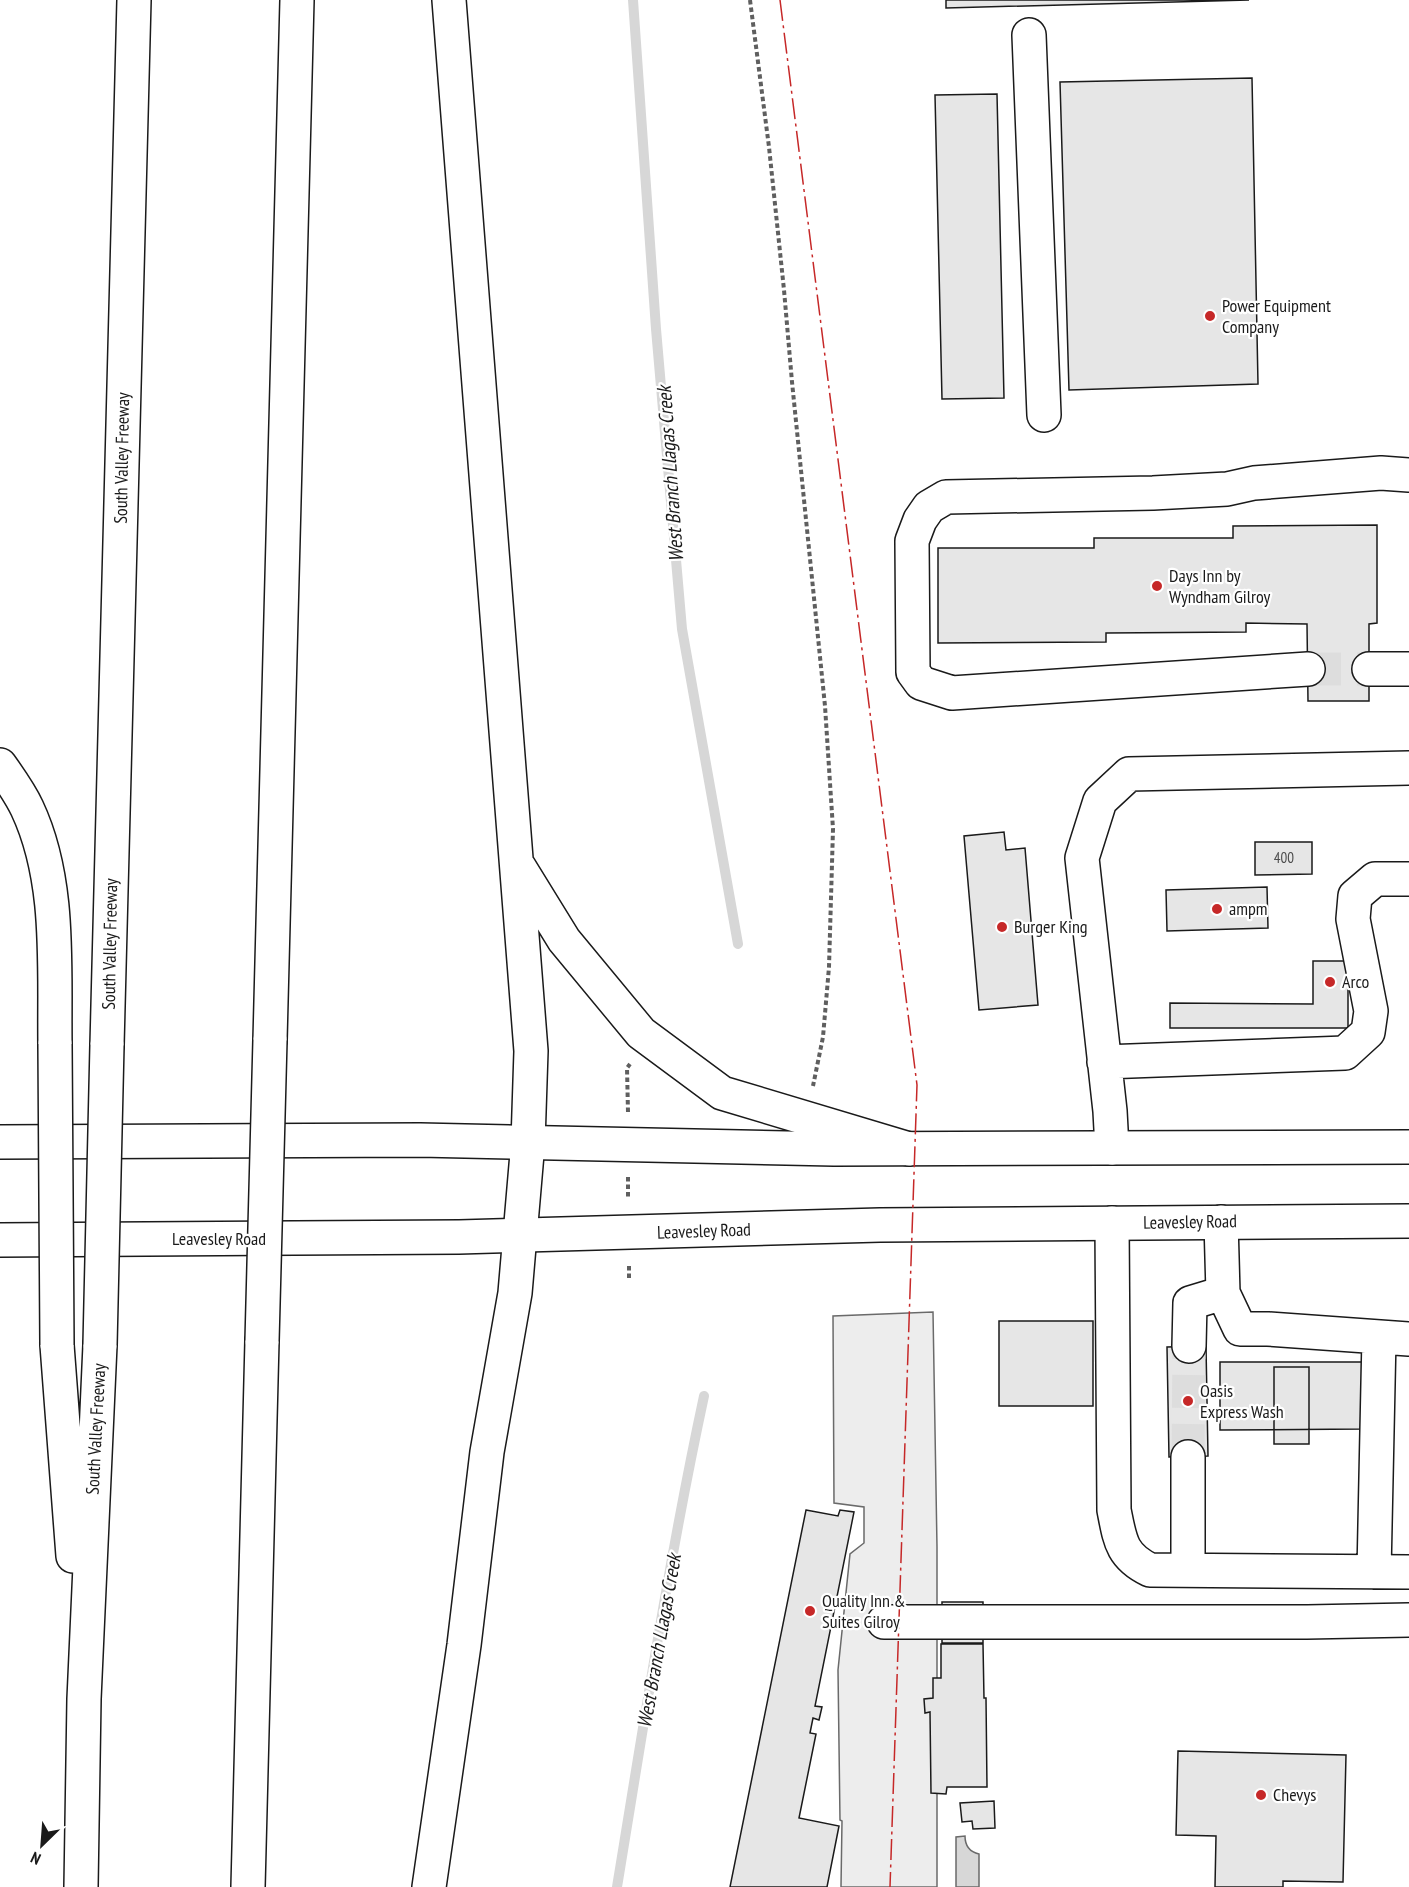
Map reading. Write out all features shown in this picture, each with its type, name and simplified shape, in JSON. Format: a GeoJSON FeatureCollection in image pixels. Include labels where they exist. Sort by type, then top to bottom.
{"type":"FeatureCollection","features":[{"type":"Feature","properties":{"kind":"main road","name":"South Valley Freeway"},"geometry":{"type":"LineString","coordinates":[[81,1887],[84,1699],[100,1345],[134,0]]}},
{"type":"Feature","properties":{"kind":"main road"},"geometry":{"type":"LineString","coordinates":[[248,1887],[297,0]]}},
{"type":"Feature","properties":{"kind":"main road"},"geometry":{"type":"LineString","coordinates":[[429,1887],[464,1645],[488,1452],[515,1293],[522,1236],[531,1051],[449,0]]}},
{"type":"Feature","properties":{"kind":"main road"},"geometry":{"type":"LineString","coordinates":[[1029,35],[1044,415]]}},
{"type":"Feature","properties":{"kind":"main road"},"geometry":{"type":"LineString","coordinates":[[1308,669],[952,693],[921,683],[913,672],[912,541],[920,520],[929,507],[946,497],[1164,492],[1227,489],[1254,483],[1381,473],[1409,475]]}},
{"type":"Feature","properties":{"kind":"main road"},"geometry":{"type":"LineString","coordinates":[[1369,669],[1409,669]]}},
{"type":"Feature","properties":{"kind":"main road"},"geometry":{"type":"LineString","coordinates":[[0,765],[27,807],[36,831],[45,862],[52,924],[56,1044],[57,1345],[84,1699]]}},
{"type":"Feature","properties":{"kind":"main road"},"geometry":{"type":"LineString","coordinates":[[1112,1148],[1082,858],[1100,801],[1130,774],[1409,768]]}},
{"type":"Feature","properties":{"kind":"main road"},"geometry":{"type":"LineString","coordinates":[[515,860],[564,940],[641,1033],[722,1093],[909,1149]]}},
{"type":"Feature","properties":{"kind":"main road"},"geometry":{"type":"LineString","coordinates":[[1104,1062],[1345,1053],[1368,1032],[1371,1011],[1353,919],[1355,896],[1375,879],[1409,879]]}},
{"type":"Feature","properties":{"kind":"main road"},"geometry":{"type":"LineString","coordinates":[[0,1142],[420,1140],[909,1149],[1409,1147]]}},
{"type":"Feature","properties":{"kind":"main road","name":"Leavesley Road"},"geometry":{"type":"LineString","coordinates":[[0,1240],[522,1236],[880,1225],[1409,1221]]}},
{"type":"Feature","properties":{"kind":"main road"},"geometry":{"type":"LineString","coordinates":[[1221,1222],[1223,1293],[1240,1329],[1394,1338],[1374,1572]]}},
{"type":"Feature","properties":{"kind":"main road"},"geometry":{"type":"LineString","coordinates":[[1112,1223],[1114,1510],[1120,1542],[1134,1563],[1150,1570],[1409,1572]]}},
{"type":"Feature","properties":{"kind":"main road"},"geometry":{"type":"LineString","coordinates":[[1189,1346],[1190,1303],[1223,1293]]}},
{"type":"Feature","properties":{"kind":"main road"},"geometry":{"type":"LineString","coordinates":[[1188,1457],[1188,1570]]}},
{"type":"Feature","properties":{"kind":"main road"},"geometry":{"type":"LineString","coordinates":[[884,1622],[1409,1620]]}},
{"type":"Feature","properties":{"kind":"path"},"geometry":{"type":"LineString","coordinates":[[750,0],[784,290],[825,706],[833,830],[829,967],[823,1037],[805,1118]]}},
{"type":"Feature","properties":{"kind":"path"},"geometry":{"type":"LineString","coordinates":[[628,1278],[627,1068],[632,1061]]}},
{"type":"Feature","properties":{"kind":"shaded area"},"geometry":{"type":"Polygon","coordinates":[[[933,1312],[937,1547],[937,1887],[841,1887],[842,1821],[840,1820],[838,1670],[850,1554],[864,1543],[864,1507],[834,1503],[833,1316],[933,1312]]]}},
{"type":"Feature","properties":{"kind":"shaded area"},"geometry":{"type":"Polygon","coordinates":[[[965,1836],[969,1848],[979,1854],[979,1887],[956,1887],[956,1837],[965,1836]]]}},
{"type":"Feature","properties":{"kind":"building"},"geometry":{"type":"Polygon","coordinates":[[[946,0],[1249,0],[946,8],[946,0]]]}},
{"type":"Feature","properties":{"kind":"building"},"geometry":{"type":"Polygon","coordinates":[[[1252,78],[1258,384],[1069,390],[1060,82],[1252,78]]]}},
{"type":"Feature","properties":{"kind":"building"},"geometry":{"type":"Polygon","coordinates":[[[997,94],[1004,398],[942,399],[935,95],[997,94]]]}},
{"type":"Feature","properties":{"kind":"building","name":"Days Inn by Wyndham Gilroy"},"geometry":{"type":"Polygon","coordinates":[[[1377,525],[1377,623],[1369,624],[1369,701],[1308,701],[1307,624],[1246,623],[1246,632],[1106,633],[1106,642],[938,643],[938,548],[1094,548],[1094,538],[1233,538],[1233,526],[1377,525]]]}},
{"type":"Feature","properties":{"kind":"building","name":"Burger King"},"geometry":{"type":"Polygon","coordinates":[[[1004,832],[1006,850],[1025,848],[1038,1005],[979,1010],[964,836],[1004,832]]]}},
{"type":"Feature","properties":{"kind":"building"},"geometry":{"type":"Polygon","coordinates":[[[1255,842],[1312,842],[1312,874],[1255,875],[1255,842]]]}},
{"type":"Feature","properties":{"kind":"building","name":"ampm"},"geometry":{"type":"Polygon","coordinates":[[[1267,887],[1268,928],[1167,931],[1166,890],[1267,887]]]}},
{"type":"Feature","properties":{"kind":"building","name":"Arco"},"geometry":{"type":"Polygon","coordinates":[[[1313,961],[1348,961],[1348,1028],[1170,1028],[1170,1003],[1313,1004],[1313,961]]]}},
{"type":"Feature","properties":{"kind":"building"},"geometry":{"type":"Polygon","coordinates":[[[999,1321],[1093,1321],[1093,1406],[999,1406],[999,1321]]]}},
{"type":"Feature","properties":{"kind":"building","name":"Oasis Express Wash"},"geometry":{"type":"Polygon","coordinates":[[[1206,1346],[1208,1456],[1169,1457],[1167,1347],[1206,1346]]]}},
{"type":"Feature","properties":{"kind":"building"},"geometry":{"type":"Polygon","coordinates":[[[1220,1362],[1362,1362],[1362,1429],[1220,1430],[1220,1362]]]}},
{"type":"Feature","properties":{"kind":"building"},"geometry":{"type":"Polygon","coordinates":[[[1274,1367],[1309,1367],[1309,1444],[1274,1444],[1274,1367]]]}},
{"type":"Feature","properties":{"kind":"building","name":"Quality Inn & Suites Gilroy"},"geometry":{"type":"Polygon","coordinates":[[[806,1510],[838,1516],[840,1510],[854,1512],[815,1706],[822,1707],[819,1720],[813,1718],[810,1733],[816,1734],[799,1818],[839,1826],[827,1887],[730,1887],[806,1510]]]}},
{"type":"Feature","properties":{"kind":"building"},"geometry":{"type":"Polygon","coordinates":[[[942,1602],[983,1602],[983,1643],[942,1643],[942,1602]]]}},
{"type":"Feature","properties":{"kind":"building","name":"Quality Inn & Suites Gilroy"},"geometry":{"type":"Polygon","coordinates":[[[941,1644],[983,1644],[987,1787],[947,1787],[946,1794],[931,1793],[930,1712],[925,1713],[924,1699],[933,1698],[933,1678],[941,1678],[941,1644]]]}},
{"type":"Feature","properties":{"kind":"building","name":"Chevys"},"geometry":{"type":"Polygon","coordinates":[[[1178,1751],[1346,1755],[1343,1882],[1283,1881],[1283,1887],[1215,1887],[1216,1836],[1176,1835],[1178,1751]]]}},
{"type":"Feature","properties":{"kind":"building"},"geometry":{"type":"Polygon","coordinates":[[[994,1801],[995,1828],[973,1829],[972,1821],[962,1822],[960,1803],[994,1801]]]}},
{"type":"Feature","properties":{"kind":"waterway","name":"West Branch Llagas Creek"},"geometry":{"type":"LineString","coordinates":[[633,0],[656,329],[682,629],[738,944]]}},
{"type":"Feature","properties":{"kind":"waterway","name":"West Branch Llagas Creek"},"geometry":{"type":"LineString","coordinates":[[617,1887],[668,1580],[704,1396]]}},
{"type":"Feature","properties":{"kind":"tunnel"},"geometry":{"type":"LineString","coordinates":[[1308,669],[1369,669]]}},
{"type":"Feature","properties":{"kind":"tunnel"},"geometry":{"type":"LineString","coordinates":[[1188,1457],[1189,1346]]}},
{"type":"Feature","properties":{"kind":"power"},"geometry":{"type":"LineString","coordinates":[[780,0],[917,1085],[890,1887]]}},
{"type":"Feature","properties":{"kind":"place","name":"Power Equipment Company"},"geometry":{"type":"Point","coordinates":[1210,316]}},
{"type":"Feature","properties":{"kind":"place","name":"Days Inn by Wyndham Gilroy"},"geometry":{"type":"Point","coordinates":[1157,586]}},
{"type":"Feature","properties":{"kind":"place","name":"ampm"},"geometry":{"type":"Point","coordinates":[1217,909]}},
{"type":"Feature","properties":{"kind":"place","name":"Burger King"},"geometry":{"type":"Point","coordinates":[1002,927]}},
{"type":"Feature","properties":{"kind":"place","name":"Arco"},"geometry":{"type":"Point","coordinates":[1330,982]}},
{"type":"Feature","properties":{"kind":"place","name":"Oasis Express Wash"},"geometry":{"type":"Point","coordinates":[1188,1401]}},
{"type":"Feature","properties":{"kind":"place","name":"Quality Inn & Suites Gilroy"},"geometry":{"type":"Point","coordinates":[810,1611]}},
{"type":"Feature","properties":{"kind":"place","name":"Chevys"},"geometry":{"type":"Point","coordinates":[1261,1795]}}]}
